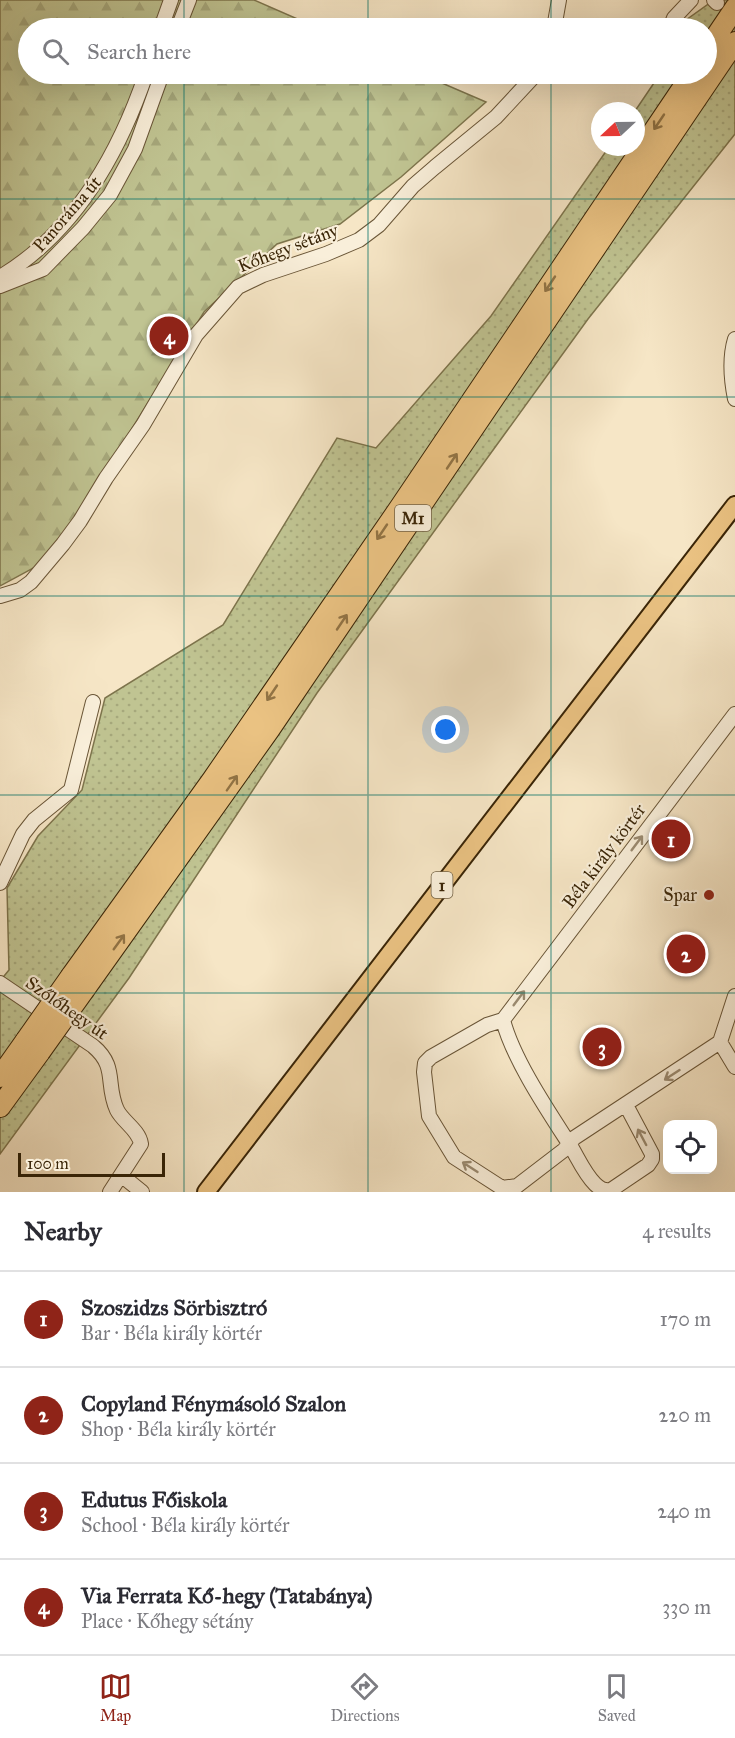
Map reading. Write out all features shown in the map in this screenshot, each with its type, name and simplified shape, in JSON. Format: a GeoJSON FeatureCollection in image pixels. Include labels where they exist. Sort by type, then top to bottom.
{"type":"FeatureCollection","features":[{"type":"Feature","properties":{"kind":"highway"},"geometry":{"type":"LineString","coordinates":[[717,19],[722,4]]}},
{"type":"Feature","properties":{"kind":"highway","name":"M1"},"geometry":{"type":"LineString","coordinates":[[717,69],[735,42]]}},
{"type":"Feature","properties":{"kind":"highway","name":"M1"},"geometry":{"type":"LineString","coordinates":[[78,983],[219,770],[685,84]]}},
{"type":"Feature","properties":{"kind":"highway","name":"M1"},"geometry":{"type":"LineString","coordinates":[[0,1107],[33,1046],[276,719],[707,84]]}},
{"type":"Feature","properties":{"kind":"highway","name":"M1"},"geometry":{"type":"LineString","coordinates":[[0,1077],[33,1046]]}},
{"type":"Feature","properties":{"kind":"main road","name":"1"},"geometry":{"type":"LineString","coordinates":[[206,1192],[735,505]]}},
{"type":"Feature","properties":{"kind":"street"},"geometry":{"type":"LineString","coordinates":[[165,18],[171,0]]}},
{"type":"Feature","properties":{"kind":"street"},"geometry":{"type":"LineString","coordinates":[[182,18],[189,0]]}},
{"type":"Feature","properties":{"kind":"street"},"geometry":{"type":"LineString","coordinates":[[556,18],[559,0]]}},
{"type":"Feature","properties":{"kind":"street"},"geometry":{"type":"LineString","coordinates":[[674,18],[691,0]]}},
{"type":"Feature","properties":{"kind":"street","name":"Panoráma út"},"geometry":{"type":"LineString","coordinates":[[0,277],[21,265],[52,237],[77,209],[122,136],[142,84]]}},
{"type":"Feature","properties":{"kind":"street","name":"Panoráma út"},"geometry":{"type":"LineString","coordinates":[[0,286],[43,269],[83,228],[110,195],[135,149],[158,84]]}},
{"type":"Feature","properties":{"kind":"street","name":"Kőhegy sétány"},"geometry":{"type":"LineString","coordinates":[[0,596],[20,590],[31,582],[63,544],[143,425],[196,335],[238,287],[263,275],[326,254],[359,240],[379,225],[413,186],[496,117],[527,84]]}},
{"type":"Feature","properties":{"kind":"street"},"geometry":{"type":"LineString","coordinates":[[735,339],[731,352],[735,399]]}},
{"type":"Feature","properties":{"kind":"street"},"geometry":{"type":"LineString","coordinates":[[0,883],[23,834],[34,820],[71,790],[93,702]]}},
{"type":"Feature","properties":{"kind":"street","name":"Béla király körtér"},"geometry":{"type":"LineString","coordinates":[[503,1020],[735,714]]}},
{"type":"Feature","properties":{"kind":"street","name":"Szőlőhegy út"},"geometry":{"type":"LineString","coordinates":[[0,982],[93,1046],[105,1059],[116,1109],[141,1140],[140,1146],[110,1192]]}},
{"type":"Feature","properties":{"kind":"street"},"geometry":{"type":"LineString","coordinates":[[626,1106],[652,1154],[652,1159],[648,1165],[611,1190],[605,1190],[589,1178],[569,1144],[511,1044],[503,1020],[487,1025],[431,1057],[425,1063],[429,1116],[454,1157],[502,1188],[517,1186],[564,1150],[569,1144],[574,1138],[626,1106],[720,1042],[735,996]]}},
{"type":"Feature","properties":{"kind":"street"},"geometry":{"type":"LineString","coordinates":[[720,1042],[735,1067]]}},
{"type":"Feature","properties":{"kind":"street"},"geometry":{"type":"LineString","coordinates":[[121,1175],[142,1192]]}},
{"type":"Feature","properties":{"kind":"green space"},"geometry":{"type":"Polygon","coordinates":[[[0,0],[254,0],[295,18],[18,18],[18,84],[444,84],[486,102],[401,177],[340,224],[277,244],[204,312],[52,558],[0,586],[0,0]]]}},
{"type":"Feature","properties":{"kind":"green space"},"geometry":{"type":"Polygon","coordinates":[[[714,0],[735,0],[735,134],[588,319],[317,693],[129,978],[0,1154],[0,981],[9,970],[7,888],[38,836],[82,790],[105,698],[223,625],[337,438],[376,448],[491,316],[603,156],[645,156],[645,102],[641,102],[653,84],[717,84],[717,18],[689,18],[714,0]]]}},
{"type":"Feature","properties":{"kind":"place","name":"Via Ferrata Kő-hegy (Tatabánya)"},"geometry":{"type":"Point","coordinates":[169,336]}},
{"type":"Feature","properties":{"kind":"place","name":"Szoszidzs Sörbisztró"},"geometry":{"type":"Point","coordinates":[671,839]}},
{"type":"Feature","properties":{"kind":"place","name":"Spar"},"geometry":{"type":"Point","coordinates":[709,895]}},
{"type":"Feature","properties":{"kind":"place","name":"Copyland Fénymásoló Szalon"},"geometry":{"type":"Point","coordinates":[686,954]}},
{"type":"Feature","properties":{"kind":"place","name":"Edutus Főiskola"},"geometry":{"type":"Point","coordinates":[602,1047]}}]}
